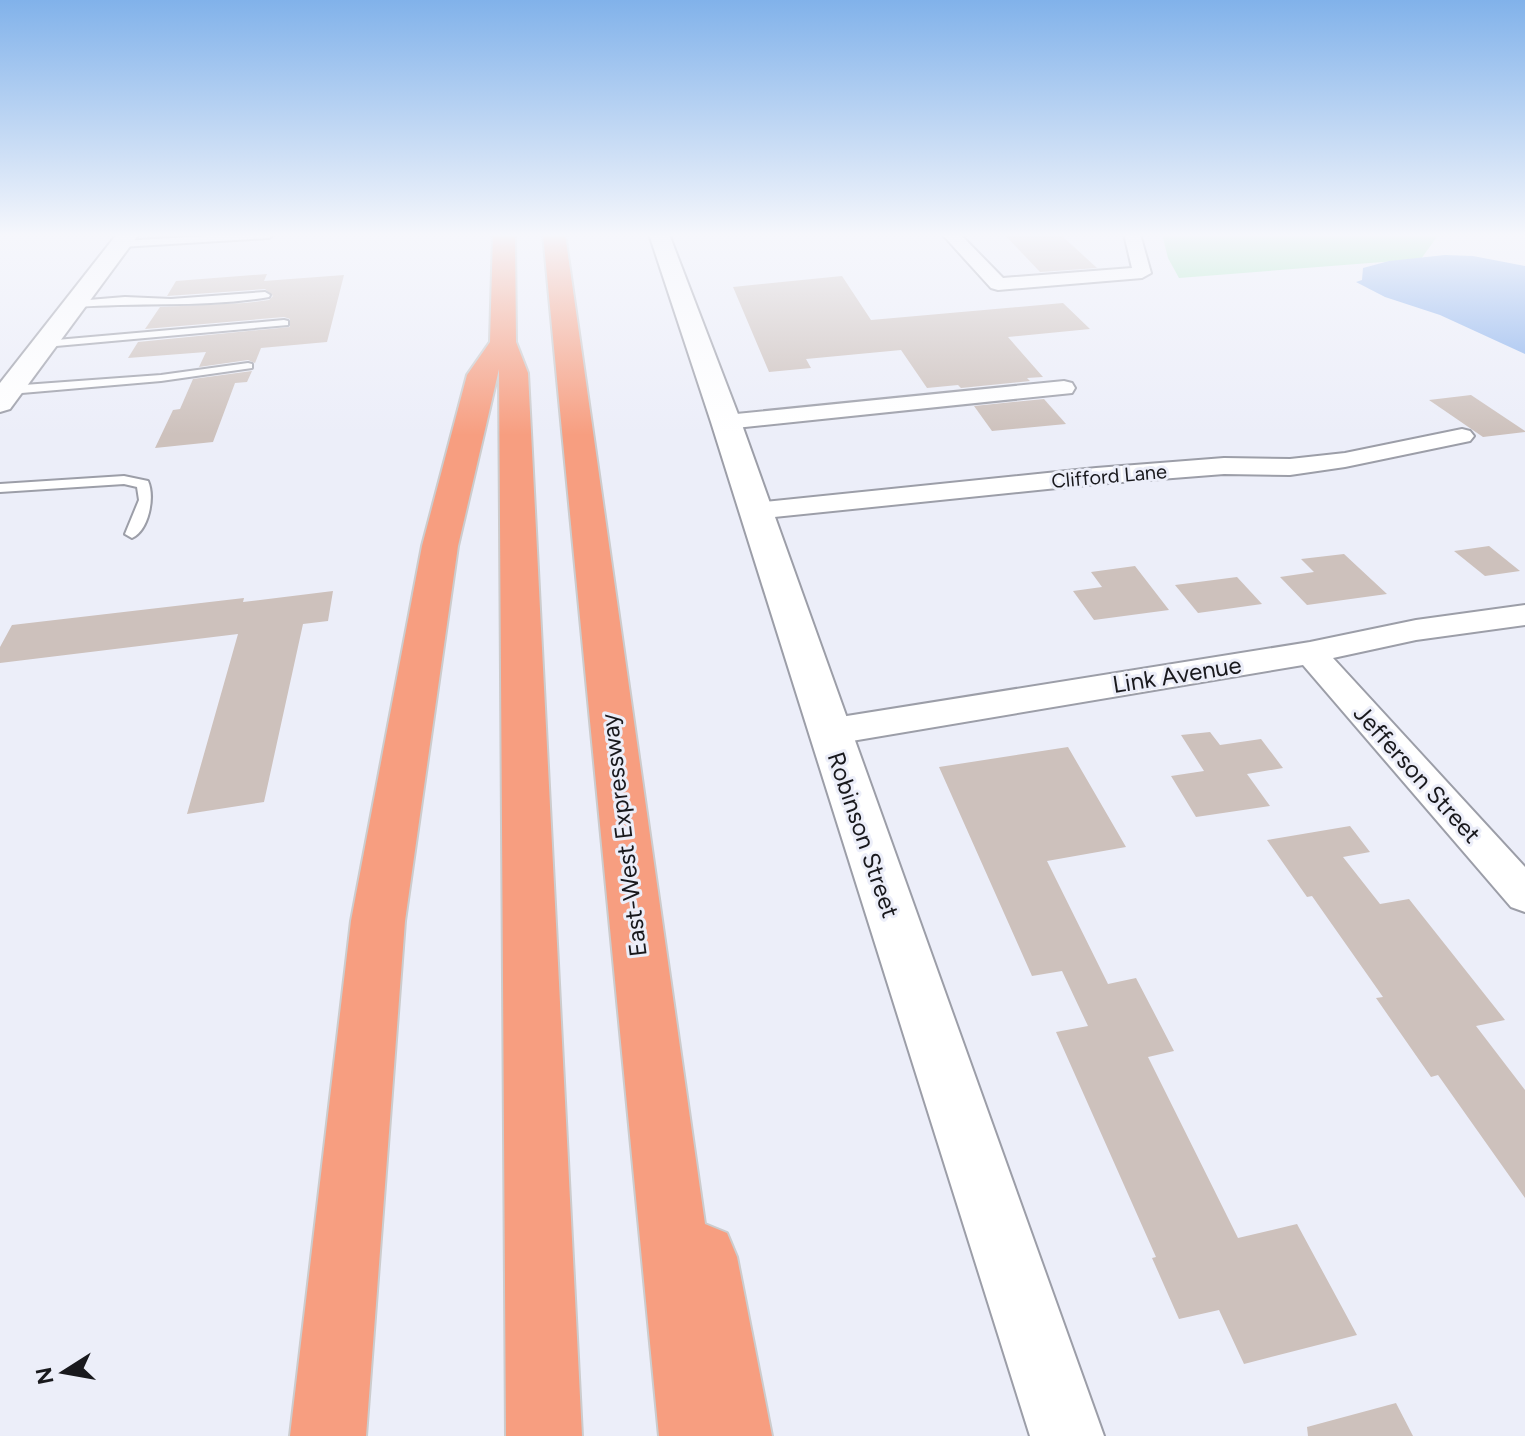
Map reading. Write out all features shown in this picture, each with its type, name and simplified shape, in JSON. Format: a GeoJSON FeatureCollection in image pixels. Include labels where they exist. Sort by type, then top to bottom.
{"type":"FeatureCollection","features":[{"type":"Feature","properties":{"kind":"highway"},"geometry":{"type":"LineString","coordinates":[[503,301],[503,342],[514,373],[544,1436]]}},
{"type":"Feature","properties":{"kind":"highway","name":"East-West Expressway"},"geometry":{"type":"LineString","coordinates":[[562,301],[697,1436]]}},
{"type":"Feature","properties":{"kind":"highway"},"geometry":{"type":"LineString","coordinates":[[328,1436],[378,921],[440,546],[481,375],[503,342]]}},
{"type":"Feature","properties":{"kind":"highway"},"geometry":{"type":"LineString","coordinates":[[610,720],[734,1436]]}},
{"type":"Feature","properties":{"kind":"main road"},"geometry":{"type":"LineString","coordinates":[[5,396],[78,301]]}},
{"type":"Feature","properties":{"kind":"street","name":"Robinson Street"},"geometry":{"type":"LineString","coordinates":[[683,301],[1067,1436]]}},
{"type":"Feature","properties":{"kind":"street"},"geometry":{"type":"LineString","coordinates":[[726,422],[1064,388]]}},
{"type":"Feature","properties":{"kind":"street","name":"Clifford Lane"},"geometry":{"type":"LineString","coordinates":[[755,511],[1110,475],[1224,466],[1290,467],[1345,460],[1462,436]]}},
{"type":"Feature","properties":{"kind":"street","name":"Link Avenue"},"geometry":{"type":"LineString","coordinates":[[828,732],[1310,653],[1416,630],[1525,615]]}},
{"type":"Feature","properties":{"kind":"street","name":"Jefferson Street"},"geometry":{"type":"LineString","coordinates":[[1310,653],[1525,895]]}},
{"type":"Feature","properties":{"kind":"lane"},"geometry":{"type":"LineString","coordinates":[[76,304],[129,301]]}},
{"type":"Feature","properties":{"kind":"lane"},"geometry":{"type":"LineString","coordinates":[[159,301],[184,301]]}},
{"type":"Feature","properties":{"kind":"lane"},"geometry":{"type":"LineString","coordinates":[[45,344],[284,323]]}},
{"type":"Feature","properties":{"kind":"lane"},"geometry":{"type":"LineString","coordinates":[[5,396],[248,366]]}},
{"type":"Feature","properties":{"kind":"lane"},"geometry":{"type":"LineString","coordinates":[[0,488],[111,480],[143,484],[146,500],[132,534]]}},
{"type":"Feature","properties":{"kind":"water"},"geometry":{"type":"Polygon","coordinates":[[[1397,301],[1525,301],[1525,354],[1440,315],[1397,301]]]}},
{"type":"Feature","properties":{"kind":"building"},"geometry":{"type":"Polygon","coordinates":[[[337,301],[327,342],[261,348],[255,363],[248,360],[199,367],[206,352],[128,358],[138,342],[290,327],[290,319],[284,317],[145,329],[160,307],[337,301]]]}},
{"type":"Feature","properties":{"kind":"building"},"geometry":{"type":"Polygon","coordinates":[[[739,301],[858,301],[871,320],[1063,303],[1090,329],[1008,337],[1043,377],[1027,378],[1030,381],[927,388],[901,350],[806,359],[811,368],[769,372],[739,301]]]}},
{"type":"Feature","properties":{"kind":"building"},"geometry":{"type":"Polygon","coordinates":[[[252,371],[247,382],[235,383],[213,442],[155,448],[173,410],[180,409],[193,379],[252,371]]]}},
{"type":"Feature","properties":{"kind":"building"},"geometry":{"type":"Polygon","coordinates":[[[1471,395],[1525,432],[1483,437],[1429,400],[1471,395]]]}},
{"type":"Feature","properties":{"kind":"building"},"geometry":{"type":"Polygon","coordinates":[[[1044,399],[1066,424],[992,431],[974,406],[1044,399]]]}},
{"type":"Feature","properties":{"kind":"building"},"geometry":{"type":"Polygon","coordinates":[[[1489,546],[1520,571],[1485,576],[1454,551],[1489,546]]]}},
{"type":"Feature","properties":{"kind":"building"},"geometry":{"type":"Polygon","coordinates":[[[1344,554],[1387,594],[1307,605],[1280,577],[1314,572],[1301,559],[1344,554]]]}},
{"type":"Feature","properties":{"kind":"building"},"geometry":{"type":"Polygon","coordinates":[[[1135,566],[1169,610],[1094,620],[1073,591],[1102,587],[1091,572],[1135,566]]]}},
{"type":"Feature","properties":{"kind":"building"},"geometry":{"type":"Polygon","coordinates":[[[1237,577],[1262,604],[1198,613],[1175,585],[1237,577]]]}},
{"type":"Feature","properties":{"kind":"building"},"geometry":{"type":"Polygon","coordinates":[[[333,591],[328,621],[303,624],[264,802],[187,814],[238,634],[0,663],[0,647],[12,625],[244,598],[243,602],[333,591]]]}},
{"type":"Feature","properties":{"kind":"building"},"geometry":{"type":"Polygon","coordinates":[[[1210,732],[1220,745],[1261,739],[1283,768],[1247,774],[1270,806],[1196,817],[1171,776],[1204,771],[1181,735],[1210,732]]]}},
{"type":"Feature","properties":{"kind":"building"},"geometry":{"type":"Polygon","coordinates":[[[1068,747],[1126,847],[1047,861],[1108,984],[1136,978],[1174,1051],[1148,1057],[1238,1238],[1297,1224],[1357,1335],[1244,1364],[1219,1310],[1179,1319],[1152,1258],[1156,1257],[1056,1032],[1088,1026],[1062,971],[1032,976],[939,767],[1068,747]]]}},
{"type":"Feature","properties":{"kind":"building"},"geometry":{"type":"Polygon","coordinates":[[[1350,826],[1370,852],[1343,857],[1380,904],[1409,899],[1505,1020],[1476,1026],[1525,1090],[1525,1198],[1438,1075],[1431,1077],[1376,998],[1383,997],[1312,896],[1307,897],[1267,840],[1350,826]]]}},
{"type":"Feature","properties":{"kind":"building"},"geometry":{"type":"Polygon","coordinates":[[[1396,1403],[1413,1436],[1308,1436],[1307,1427],[1396,1403]]]}}]}
